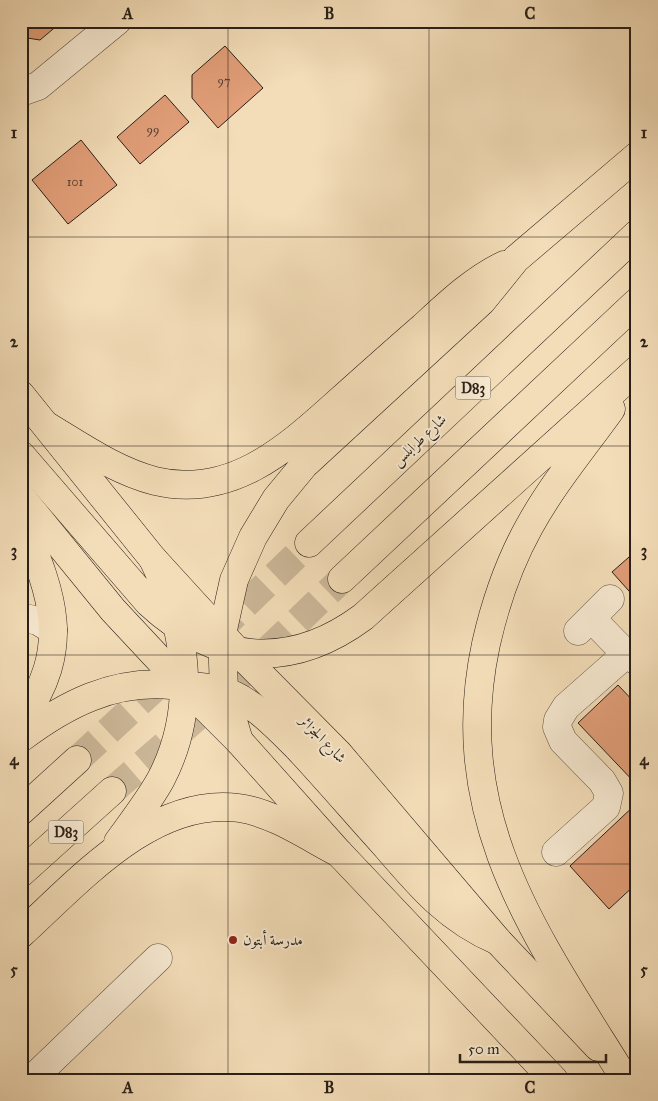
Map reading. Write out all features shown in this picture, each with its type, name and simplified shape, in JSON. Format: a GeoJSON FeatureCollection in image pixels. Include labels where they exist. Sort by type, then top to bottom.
{"type":"FeatureCollection","features":[{"type":"Feature","properties":{"kind":"main road"},"geometry":{"type":"LineString","coordinates":[[47,426],[114,466],[135,475],[179,485],[224,480],[247,472],[287,447],[458,295],[486,275],[516,259],[637,156]]}},
{"type":"Feature","properties":{"kind":"main road","name":"شارع طرابلس"},"geometry":{"type":"LineString","coordinates":[[310,543],[637,234]]}},
{"type":"Feature","properties":{"kind":"main road"},"geometry":{"type":"LineString","coordinates":[[239,741],[224,691],[234,580],[264,518],[289,481],[469,314],[494,288],[516,259]]}},
{"type":"Feature","properties":{"kind":"main road"},"geometry":{"type":"LineString","coordinates":[[342,579],[637,302]]}},
{"type":"Feature","properties":{"kind":"main road"},"geometry":{"type":"LineString","coordinates":[[21,455],[149,603],[179,627],[260,654],[301,649],[329,639],[363,617],[637,370]]}},
{"type":"Feature","properties":{"kind":"main road"},"geometry":{"type":"LineString","coordinates":[[624,1075],[546,953],[518,899],[494,838],[485,804],[476,735],[482,666],[492,618],[508,572],[529,528],[554,486],[637,374]]}},
{"type":"Feature","properties":{"kind":"main road","name":"شارع الجزائر"},"geometry":{"type":"LineString","coordinates":[[21,395],[153,559],[227,644],[342,758],[498,941],[624,1075]]}},
{"type":"Feature","properties":{"kind":"main road"},"geometry":{"type":"LineString","coordinates":[[21,497],[113,610],[183,686],[239,741],[339,853],[554,1080]]}},
{"type":"Feature","properties":{"kind":"main road"},"geometry":{"type":"LineString","coordinates":[[21,519],[48,589],[53,630],[50,659],[45,678],[21,721]]}},
{"type":"Feature","properties":{"kind":"main road"},"geometry":{"type":"LineString","coordinates":[[108,855],[140,812],[168,764],[179,730],[183,686],[179,627],[165,584],[153,559]]}},
{"type":"Feature","properties":{"kind":"main road"},"geometry":{"type":"LineString","coordinates":[[21,738],[66,707],[103,692],[141,684],[183,686],[224,691],[251,706],[279,729],[436,902],[465,924],[498,941]]}},
{"type":"Feature","properties":{"kind":"main road"},"geometry":{"type":"LineString","coordinates":[[21,810],[77,760]]}},
{"type":"Feature","properties":{"kind":"main road","name":"D83"},"geometry":{"type":"LineString","coordinates":[[21,873],[112,791]]}},
{"type":"Feature","properties":{"kind":"main road"},"geometry":{"type":"LineString","coordinates":[[21,934],[108,855],[168,818],[193,810],[218,807],[240,808],[260,814],[339,853]]}},
{"type":"Feature","properties":{"kind":"street"},"geometry":{"type":"LineString","coordinates":[[21,92],[38,86],[117,21]]}},
{"type":"Feature","properties":{"kind":"street"},"geometry":{"type":"LineString","coordinates":[[556,852],[606,806],[609,793],[602,780],[564,741],[557,727],[558,720],[566,707],[631,658],[585,625],[610,599]]}},
{"type":"Feature","properties":{"kind":"street"},"geometry":{"type":"LineString","coordinates":[[21,617],[38,621],[53,630]]}},
{"type":"Feature","properties":{"kind":"street"},"geometry":{"type":"LineString","coordinates":[[31,1080],[158,958]]}},
{"type":"Feature","properties":{"kind":"building"},"geometry":{"type":"Polygon","coordinates":[[[21,21],[56,21],[59,24],[40,40],[21,37],[21,21]]]}},
{"type":"Feature","properties":{"kind":"building"},"geometry":{"type":"Polygon","coordinates":[[[225,46],[263,88],[218,128],[192,98],[192,75],[225,46]]]}},
{"type":"Feature","properties":{"kind":"building"},"geometry":{"type":"Polygon","coordinates":[[[165,95],[189,122],[140,164],[117,137],[165,95]]]}},
{"type":"Feature","properties":{"kind":"building"},"geometry":{"type":"Polygon","coordinates":[[[81,140],[117,185],[68,224],[32,180],[81,140]]]}},
{"type":"Feature","properties":{"kind":"building"},"geometry":{"type":"Polygon","coordinates":[[[637,550],[637,600],[612,572],[637,550]]]}},
{"type":"Feature","properties":{"kind":"building"},"geometry":{"type":"Polygon","coordinates":[[[618,685],[637,705],[637,785],[578,723],[618,685]]]}},
{"type":"Feature","properties":{"kind":"building"},"geometry":{"type":"Polygon","coordinates":[[[637,803],[637,883],[609,909],[570,866],[637,803]]]}},
{"type":"Feature","properties":{"kind":"tunnel"},"geometry":{"type":"LineString","coordinates":[[215,634],[309,543]]}},
{"type":"Feature","properties":{"kind":"tunnel"},"geometry":{"type":"LineString","coordinates":[[112,791],[205,710],[342,579]]}},
{"type":"Feature","properties":{"kind":"tunnel"},"geometry":{"type":"LineString","coordinates":[[77,760],[170,674]]}},
{"type":"Feature","properties":{"kind":"place","name":"مدرسة أبتون"},"geometry":{"type":"Point","coordinates":[233,940]}}]}
